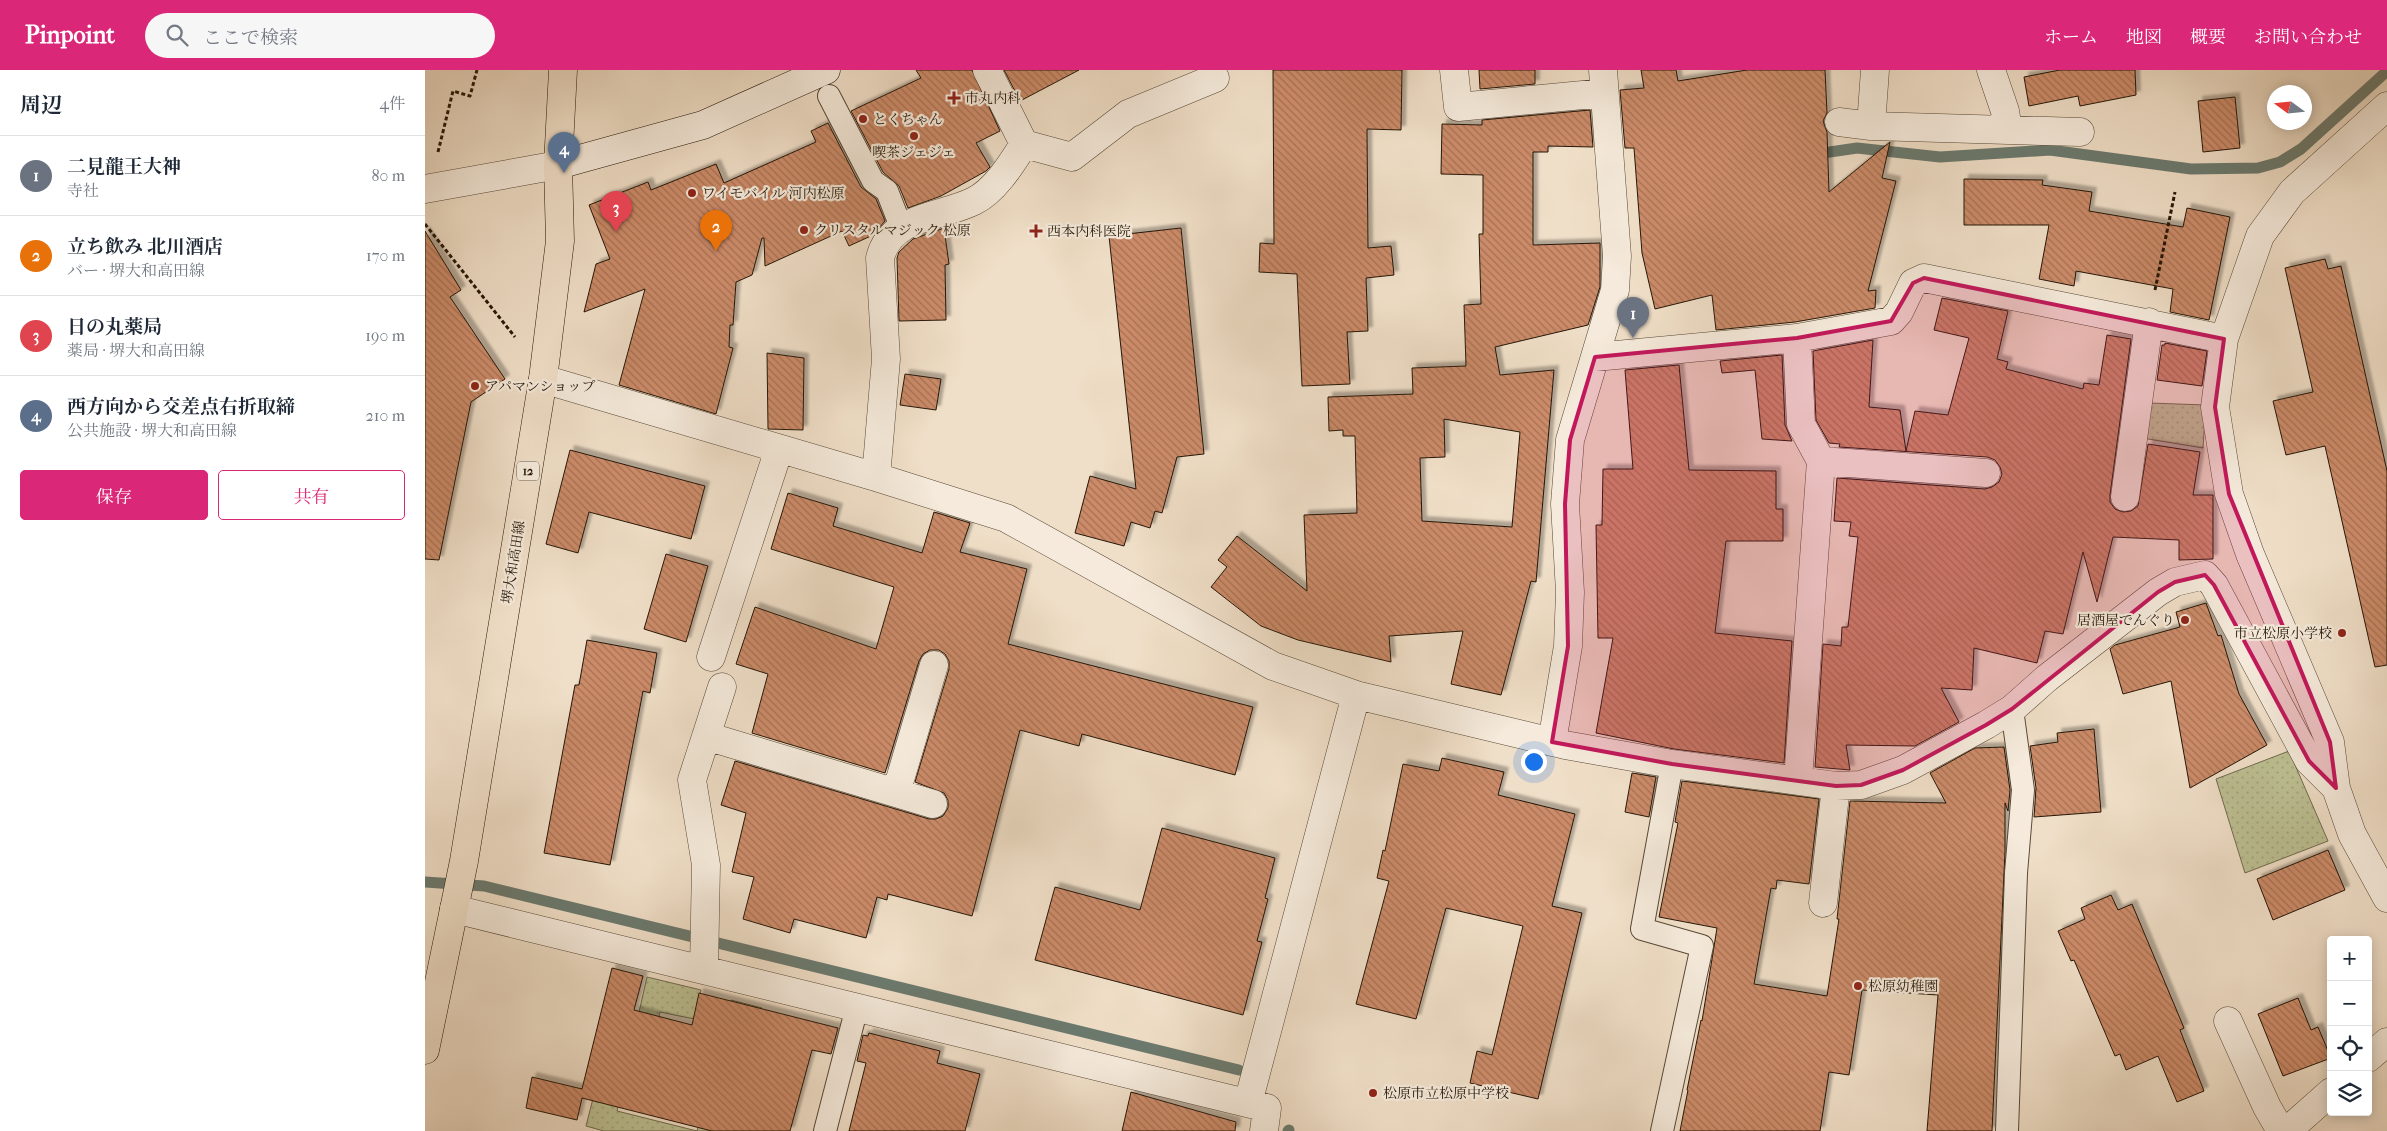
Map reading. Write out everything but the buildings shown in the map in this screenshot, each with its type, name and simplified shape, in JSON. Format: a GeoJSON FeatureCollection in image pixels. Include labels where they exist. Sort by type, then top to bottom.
{"type":"FeatureCollection","features":[{"type":"Feature","properties":{"kind":"main road","name":"堺大和高田線"},"geometry":{"type":"LineString","coordinates":[[425,1050],[462,869],[543,379],[560,241],[558,165],[563,70]]}},
{"type":"Feature","properties":{"kind":"street"},"geometry":{"type":"LineString","coordinates":[[987,70],[1025,144],[1072,157],[1128,114],[1215,78]]}},
{"type":"Feature","properties":{"kind":"street"},"geometry":{"type":"LineString","coordinates":[[1455,70],[1458,107],[1603,82],[1617,256],[1615,290],[1570,440],[1565,504],[1570,592],[1569,646],[1552,742]]}},
{"type":"Feature","properties":{"kind":"street"},"geometry":{"type":"LineString","coordinates":[[1871,126],[1875,70]]}},
{"type":"Feature","properties":{"kind":"street"},"geometry":{"type":"LineString","coordinates":[[1991,70],[2005,111],[2008,130]]}},
{"type":"Feature","properties":{"kind":"street"},"geometry":{"type":"LineString","coordinates":[[425,189],[558,165],[703,125],[827,83]]}},
{"type":"Feature","properties":{"kind":"street"},"geometry":{"type":"LineString","coordinates":[[2387,106],[2292,192],[2260,236],[2224,339],[2215,407],[2229,494],[2250,554],[2329,742],[2336,788],[2352,834],[2387,898]]}},
{"type":"Feature","properties":{"kind":"street"},"geometry":{"type":"LineString","coordinates":[[1839,122],[1871,126],[2008,130],[2053,129],[2080,132]]}},
{"type":"Feature","properties":{"kind":"street"},"geometry":{"type":"LineString","coordinates":[[876,477],[886,359],[880,258],[883,247],[901,226],[975,201],[1006,172],[1025,144]]}},
{"type":"Feature","properties":{"kind":"street"},"geometry":{"type":"LineString","coordinates":[[1595,357],[1797,338],[1891,321],[1899,312],[1913,283],[1924,278],[2149,322],[2224,339]]}},
{"type":"Feature","properties":{"kind":"street"},"geometry":{"type":"LineString","coordinates":[[2125,498],[2149,322]]}},
{"type":"Feature","properties":{"kind":"street"},"geometry":{"type":"LineString","coordinates":[[1797,338],[1801,424],[1821,462],[1798,780]]}},
{"type":"Feature","properties":{"kind":"street"},"geometry":{"type":"LineString","coordinates":[[543,379],[876,477],[1006,518],[1273,666],[1356,695],[1552,742],[1672,764],[1836,786],[1861,785],[1903,770],[2012,709],[2047,678],[2158,592],[2175,582],[2205,575],[2214,585],[2309,760],[2336,788]]}},
{"type":"Feature","properties":{"kind":"street"},"geometry":{"type":"LineString","coordinates":[[711,657],[779,449]]}},
{"type":"Feature","properties":{"kind":"street"},"geometry":{"type":"LineString","coordinates":[[1821,462],[1985,473]]}},
{"type":"Feature","properties":{"kind":"street"},"geometry":{"type":"LineString","coordinates":[[896,793],[934,665]]}},
{"type":"Feature","properties":{"kind":"street"},"geometry":{"type":"LineString","coordinates":[[704,962],[706,866],[692,780],[722,687]]}},
{"type":"Feature","properties":{"kind":"street"},"geometry":{"type":"LineString","coordinates":[[1248,1103],[1356,695]]}},
{"type":"Feature","properties":{"kind":"street"},"geometry":{"type":"LineString","coordinates":[[706,736],[933,804]]}},
{"type":"Feature","properties":{"kind":"street"},"geometry":{"type":"LineString","coordinates":[[1823,904],[1836,786]]}},
{"type":"Feature","properties":{"kind":"street"},"geometry":{"type":"LineString","coordinates":[[454,909],[704,962],[857,1007],[1267,1108],[1265,1131]]}},
{"type":"Feature","properties":{"kind":"street"},"geometry":{"type":"LineString","coordinates":[[2228,1021],[2267,1107],[2281,1131]]}},
{"type":"Feature","properties":{"kind":"street"},"geometry":{"type":"LineString","coordinates":[[2372,1055],[2387,1042]]}},
{"type":"Feature","properties":{"kind":"street"},"geometry":{"type":"LineString","coordinates":[[2287,1131],[2327,1096]]}},
{"type":"Feature","properties":{"kind":"lane"},"geometry":{"type":"LineString","coordinates":[[827,83],[873,181],[887,191],[901,226]]}},
{"type":"Feature","properties":{"kind":"lane"},"geometry":{"type":"LineString","coordinates":[[2007,1131],[2016,873],[2023,790],[2012,709]]}},
{"type":"Feature","properties":{"kind":"lane"},"geometry":{"type":"LineString","coordinates":[[1661,1131],[1702,946],[1642,929],[1672,764]]}},
{"type":"Feature","properties":{"kind":"lane"},"geometry":{"type":"LineString","coordinates":[[825,1131],[857,1007]]}},
{"type":"Feature","properties":{"kind":"path"},"geometry":{"type":"LineString","coordinates":[[437,152],[453,91],[470,96],[477,70]]}},
{"type":"Feature","properties":{"kind":"path"},"geometry":{"type":"LineString","coordinates":[[2149,322],[2175,192]]}},
{"type":"Feature","properties":{"kind":"path"},"geometry":{"type":"LineString","coordinates":[[425,224],[519,341]]}},
{"type":"Feature","properties":{"kind":"highlighted area"},"geometry":{"type":"Polygon","coordinates":[[[1924,278],[2224,339],[2215,407],[2229,494],[2330,742],[2336,788],[2309,761],[2214,585],[2205,575],[2175,582],[2158,592],[2012,709],[1986,725],[1903,770],[1861,785],[1836,786],[1672,764],[1552,742],[1568,646],[1565,504],[1570,440],[1595,357],[1797,338],[1891,321],[1913,283],[1924,278]]]}},
{"type":"Feature","properties":{"kind":"green space"},"geometry":{"type":"Polygon","coordinates":[[[2149,403],[2206,405],[2203,448],[2142,438],[2149,403]]]}},
{"type":"Feature","properties":{"kind":"green space"},"geometry":{"type":"Polygon","coordinates":[[[2289,751],[2328,841],[2245,873],[2216,779],[2289,751]]]}},
{"type":"Feature","properties":{"kind":"green space"},"geometry":{"type":"Polygon","coordinates":[[[647,977],[701,990],[694,1019],[660,1012],[647,1066],[637,1021],[647,977]]]}},
{"type":"Feature","properties":{"kind":"green space"},"geometry":{"type":"Polygon","coordinates":[[[731,1000],[762,1008],[730,1131],[697,1131],[731,1000]]]}},
{"type":"Feature","properties":{"kind":"green space"},"geometry":{"type":"Polygon","coordinates":[[[600,1071],[625,1078],[617,1111],[697,1131],[604,1131],[586,1126],[600,1071]]]}},
{"type":"Feature","properties":{"kind":"waterway"},"geometry":{"type":"LineString","coordinates":[[1815,159],[1823,153],[1857,148],[1940,157],[2050,150],[2191,169],[2258,168],[2280,162],[2301,149],[2387,71]]}},
{"type":"Feature","properties":{"kind":"waterway"},"geometry":{"type":"LineString","coordinates":[[425,882],[484,886],[1239,1070]]}},
{"type":"Feature","properties":{"kind":"place","name":"市丸内科"},"geometry":{"type":"Point","coordinates":[954,98]}},
{"type":"Feature","properties":{"kind":"place","name":"とくちゃん"},"geometry":{"type":"Point","coordinates":[863,119]}},
{"type":"Feature","properties":{"kind":"place","name":"喫茶ジェジェ"},"geometry":{"type":"Point","coordinates":[914,136]}},
{"type":"Feature","properties":{"kind":"place","name":"西方向から交差点右折取締"},"geometry":{"type":"Point","coordinates":[564,173]}},
{"type":"Feature","properties":{"kind":"place","name":"ワイモバイル 河内松原"},"geometry":{"type":"Point","coordinates":[692,193]}},
{"type":"Feature","properties":{"kind":"place","name":"クリスタルマジック 松原"},"geometry":{"type":"Point","coordinates":[804,230]}},
{"type":"Feature","properties":{"kind":"place","name":"西本内科医院"},"geometry":{"type":"Point","coordinates":[1036,231]}},
{"type":"Feature","properties":{"kind":"place","name":"日の丸薬局"},"geometry":{"type":"Point","coordinates":[616,232]}},
{"type":"Feature","properties":{"kind":"place","name":"立ち飲み 北川酒店"},"geometry":{"type":"Point","coordinates":[716,251]}},
{"type":"Feature","properties":{"kind":"place","name":"二見龍王大神"},"geometry":{"type":"Point","coordinates":[1633,338]}},
{"type":"Feature","properties":{"kind":"place","name":"アパマンショップ"},"geometry":{"type":"Point","coordinates":[475,386]}},
{"type":"Feature","properties":{"kind":"place","name":"居酒屋でんぐり"},"geometry":{"type":"Point","coordinates":[2185,620]}},
{"type":"Feature","properties":{"kind":"place","name":"市立松原小学校"},"geometry":{"type":"Point","coordinates":[2342,633]}},
{"type":"Feature","properties":{"kind":"place","name":"松原幼稚園"},"geometry":{"type":"Point","coordinates":[1858,986]}},
{"type":"Feature","properties":{"kind":"place","name":"松原市立松原中学校"},"geometry":{"type":"Point","coordinates":[1373,1093]}}]}
